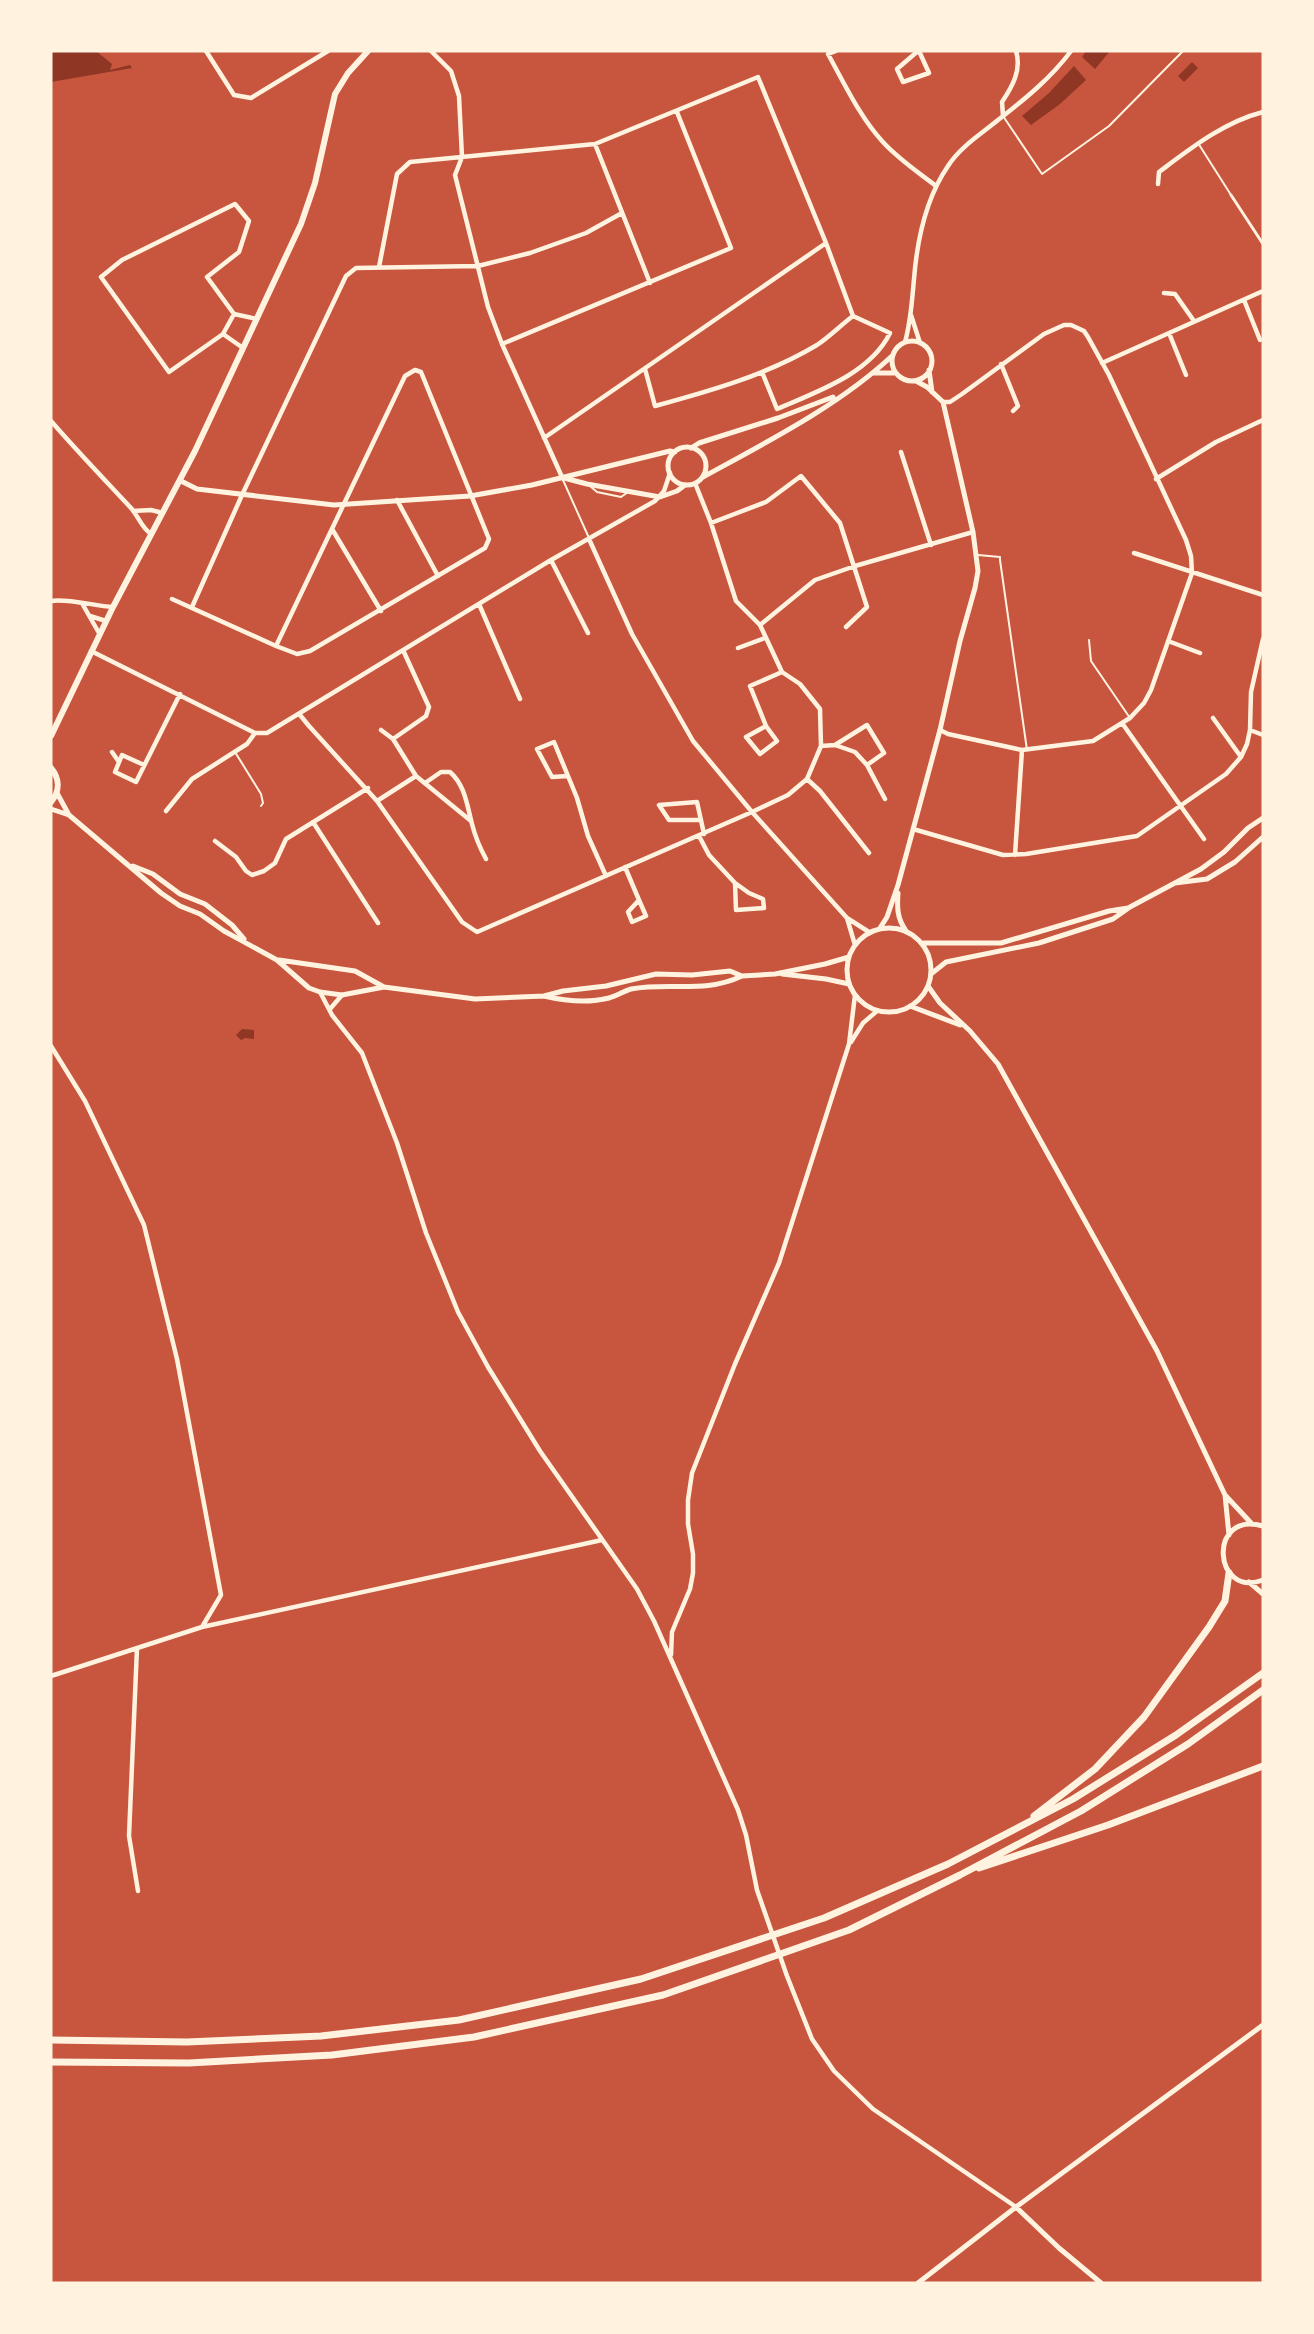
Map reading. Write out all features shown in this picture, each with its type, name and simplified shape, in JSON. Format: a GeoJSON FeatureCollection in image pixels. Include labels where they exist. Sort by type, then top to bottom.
{"type":"FeatureCollection","features":[{"type":"Feature","properties":{"kind":"highway"},"geometry":{"type":"LineString","coordinates":[[1015,1830],[1095,1769],[1144,1718],[1209,1627],[1225,1600],[1230,1572]]}},
{"type":"Feature","properties":{"kind":"highway"},"geometry":{"type":"LineString","coordinates":[[51,2040],[187,2042],[321,2036],[459,2020],[641,1979],[824,1918],[948,1864],[1073,1798],[1176,1735],[1263,1673]]}},
{"type":"Feature","properties":{"kind":"highway"},"geometry":{"type":"LineString","coordinates":[[51,2062],[189,2063],[332,2055],[474,2037],[663,1995],[849,1930],[960,1875],[1081,1811],[1188,1743],[1263,1690]]}},
{"type":"Feature","properties":{"kind":"highway"},"geometry":{"type":"LineString","coordinates":[[960,1875],[1108,1825],[1263,1766]]}},
{"type":"Feature","properties":{"kind":"main road"},"geometry":{"type":"LineString","coordinates":[[51,736],[112,607],[181,481],[257,320],[309,202],[335,94],[348,73],[368,51]]}},
{"type":"Feature","properties":{"kind":"main road"},"geometry":{"type":"LineString","coordinates":[[51,768],[57,779],[57,793],[51,802]]}},
{"type":"Feature","properties":{"kind":"street"},"geometry":{"type":"LineString","coordinates":[[206,51],[234,95],[251,98],[328,51]]}},
{"type":"Feature","properties":{"kind":"street"},"geometry":{"type":"LineString","coordinates":[[431,51],[454,76],[459,96],[462,157],[455,175],[488,307],[502,344],[562,477],[587,484],[660,497]]}},
{"type":"Feature","properties":{"kind":"street"},"geometry":{"type":"LineString","coordinates":[[836,51],[828,54],[860,110],[881,140],[936,186]]}},
{"type":"Feature","properties":{"kind":"street"},"geometry":{"type":"LineString","coordinates":[[919,51],[929,73],[903,82],[897,69],[919,51]]}},
{"type":"Feature","properties":{"kind":"street"},"geometry":{"type":"LineString","coordinates":[[1003,116],[1002,102],[1016,81],[1018,56],[1016,51]]}},
{"type":"Feature","properties":{"kind":"street"},"geometry":{"type":"LineString","coordinates":[[905,342],[911,315],[919,241],[936,186],[958,153],[1040,86],[1071,51]]}},
{"type":"Feature","properties":{"kind":"street"},"geometry":{"type":"LineString","coordinates":[[379,267],[397,174],[410,162],[595,144],[758,77],[826,243],[853,316],[890,333],[872,357],[848,374],[777,409],[762,372]]}},
{"type":"Feature","properties":{"kind":"street"},"geometry":{"type":"LineString","coordinates":[[502,344],[731,248],[677,112]]}},
{"type":"Feature","properties":{"kind":"street"},"geometry":{"type":"LineString","coordinates":[[1158,184],[1159,172],[1198,143],[1245,117],[1263,112]]}},
{"type":"Feature","properties":{"kind":"street"},"geometry":{"type":"LineString","coordinates":[[595,144],[650,283]]}},
{"type":"Feature","properties":{"kind":"street"},"geometry":{"type":"LineString","coordinates":[[1231,195],[1263,244]]}},
{"type":"Feature","properties":{"kind":"street"},"geometry":{"type":"LineString","coordinates":[[234,315],[223,334],[169,372],[101,277],[122,260],[235,204],[249,221],[239,252],[207,277],[234,315],[257,320]]}},
{"type":"Feature","properties":{"kind":"street"},"geometry":{"type":"LineString","coordinates":[[192,607],[242,495],[346,276],[356,268],[478,266],[530,253],[586,232],[622,213]]}},
{"type":"Feature","properties":{"kind":"street"},"geometry":{"type":"LineString","coordinates":[[544,438],[826,243]]}},
{"type":"Feature","properties":{"kind":"street"},"geometry":{"type":"LineString","coordinates":[[1102,363],[1263,291]]}},
{"type":"Feature","properties":{"kind":"street"},"geometry":{"type":"LineString","coordinates":[[1164,293],[1175,294],[1194,321]]}},
{"type":"Feature","properties":{"kind":"street"},"geometry":{"type":"LineString","coordinates":[[1244,300],[1260,340]]}},
{"type":"Feature","properties":{"kind":"street"},"geometry":{"type":"LineString","coordinates":[[911,315],[920,343],[930,352],[932,364],[929,370],[916,381]]}},
{"type":"Feature","properties":{"kind":"street"},"geometry":{"type":"LineString","coordinates":[[645,369],[655,406],[708,392],[762,372],[818,345],[853,316]]}},
{"type":"Feature","properties":{"kind":"street"},"geometry":{"type":"LineString","coordinates":[[939,730],[948,734],[1024,750],[1084,743],[1100,737],[1130,718],[1144,703],[1151,690],[1192,573],[1191,556],[1186,540],[1102,363],[1084,331],[1071,325],[1064,325],[1044,334],[956,398],[950,402],[943,402]]}},
{"type":"Feature","properties":{"kind":"street"},"geometry":{"type":"LineString","coordinates":[[1168,333],[1186,375]]}},
{"type":"Feature","properties":{"kind":"street"},"geometry":{"type":"LineString","coordinates":[[223,334],[243,348]]}},
{"type":"Feature","properties":{"kind":"street"},"geometry":{"type":"LineString","coordinates":[[91,651],[255,733],[267,733],[551,560],[660,497],[677,491],[685,485],[695,483],[784,432],[873,373],[905,342],[920,343]]}},
{"type":"Feature","properties":{"kind":"street"},"geometry":{"type":"LineString","coordinates":[[880,928],[887,917],[898,885],[939,730],[975,588],[977,555],[943,402],[916,381],[905,380],[896,373],[893,367],[893,355]]}},
{"type":"Feature","properties":{"kind":"street"},"geometry":{"type":"LineString","coordinates":[[1001,364],[1018,406],[1013,411]]}},
{"type":"Feature","properties":{"kind":"street"},"geometry":{"type":"LineString","coordinates":[[172,599],[276,646],[297,654],[310,651],[484,549],[489,538],[421,372],[415,370],[405,376],[276,646]]}},
{"type":"Feature","properties":{"kind":"street"},"geometry":{"type":"LineString","coordinates":[[929,370],[932,392]]}},
{"type":"Feature","properties":{"kind":"street"},"geometry":{"type":"LineString","coordinates":[[873,373],[896,373]]}},
{"type":"Feature","properties":{"kind":"street"},"geometry":{"type":"LineString","coordinates":[[692,448],[699,443],[778,418],[843,393]]}},
{"type":"Feature","properties":{"kind":"street"},"geometry":{"type":"LineString","coordinates":[[1156,479],[1216,442],[1263,420]]}},
{"type":"Feature","properties":{"kind":"street"},"geometry":{"type":"LineString","coordinates":[[51,421],[134,511],[138,520],[151,534]]}},
{"type":"Feature","properties":{"kind":"street"},"geometry":{"type":"LineString","coordinates":[[181,481],[197,489],[334,505],[470,496],[532,485],[669,451],[675,452],[686,447],[701,453],[706,462],[703,477]]}},
{"type":"Feature","properties":{"kind":"street"},"geometry":{"type":"LineString","coordinates":[[660,497],[667,486],[670,473],[669,462],[675,452]]}},
{"type":"Feature","properties":{"kind":"street"},"geometry":{"type":"LineString","coordinates":[[901,452],[931,545]]}},
{"type":"Feature","properties":{"kind":"street"},"geometry":{"type":"LineString","coordinates":[[670,473],[676,481],[685,485]]}},
{"type":"Feature","properties":{"kind":"street"},"geometry":{"type":"LineString","coordinates":[[711,523],[766,502],[801,476],[840,523],[855,566],[867,607],[846,627]]}},
{"type":"Feature","properties":{"kind":"street"},"geometry":{"type":"LineString","coordinates":[[300,715],[368,788],[462,922],[477,932],[788,795],[807,779],[821,746],[820,709],[800,684],[782,672],[760,625],[736,601],[711,523],[695,483]]}},
{"type":"Feature","properties":{"kind":"street"},"geometry":{"type":"LineString","coordinates":[[397,500],[438,576]]}},
{"type":"Feature","properties":{"kind":"street"},"geometry":{"type":"LineString","coordinates":[[134,511],[151,510],[162,513]]}},
{"type":"Feature","properties":{"kind":"street"},"geometry":{"type":"LineString","coordinates":[[332,529],[381,611]]}},
{"type":"Feature","properties":{"kind":"street"},"geometry":{"type":"LineString","coordinates":[[760,625],[815,580],[973,532]]}},
{"type":"Feature","properties":{"kind":"street"},"geometry":{"type":"LineString","coordinates":[[589,539],[632,634],[687,732],[752,812],[847,918],[869,932]]}},
{"type":"Feature","properties":{"kind":"street"},"geometry":{"type":"LineString","coordinates":[[1134,553],[1263,595]]}},
{"type":"Feature","properties":{"kind":"street"},"geometry":{"type":"LineString","coordinates":[[551,560],[588,633]]}},
{"type":"Feature","properties":{"kind":"street"},"geometry":{"type":"LineString","coordinates":[[51,601],[61,599],[83,605],[112,607]]}},
{"type":"Feature","properties":{"kind":"street"},"geometry":{"type":"LineString","coordinates":[[479,604],[520,699]]}},
{"type":"Feature","properties":{"kind":"street"},"geometry":{"type":"LineString","coordinates":[[83,605],[99,633]]}},
{"type":"Feature","properties":{"kind":"street"},"geometry":{"type":"LineString","coordinates":[[90,616],[106,621]]}},
{"type":"Feature","properties":{"kind":"street"},"geometry":{"type":"LineString","coordinates":[[738,648],[765,638]]}},
{"type":"Feature","properties":{"kind":"street"},"geometry":{"type":"LineString","coordinates":[[913,829],[992,853],[1015,855],[1137,836],[1182,807],[1226,774],[1240,757],[1247,744],[1250,730],[1251,692],[1263,639]]}},
{"type":"Feature","properties":{"kind":"street"},"geometry":{"type":"LineString","coordinates":[[1168,641],[1200,653]]}},
{"type":"Feature","properties":{"kind":"street"},"geometry":{"type":"LineString","coordinates":[[393,739],[426,716],[429,707],[403,650]]}},
{"type":"Feature","properties":{"kind":"street"},"geometry":{"type":"LineString","coordinates":[[766,726],[746,737],[760,754],[777,741],[766,726],[750,686],[782,672]]}},
{"type":"Feature","properties":{"kind":"street"},"geometry":{"type":"LineString","coordinates":[[144,765],[122,755],[115,772],[136,782],[180,694]]}},
{"type":"Feature","properties":{"kind":"street"},"geometry":{"type":"LineString","coordinates":[[1213,718],[1240,757]]}},
{"type":"Feature","properties":{"kind":"street"},"geometry":{"type":"LineString","coordinates":[[1122,723],[1204,839]]}},
{"type":"Feature","properties":{"kind":"street"},"geometry":{"type":"LineString","coordinates":[[821,746],[836,744],[867,725],[884,753],[867,765]]}},
{"type":"Feature","properties":{"kind":"street"},"geometry":{"type":"LineString","coordinates":[[381,730],[393,739],[416,776],[471,821]]}},
{"type":"Feature","properties":{"kind":"street"},"geometry":{"type":"LineString","coordinates":[[1250,730],[1263,735]]}},
{"type":"Feature","properties":{"kind":"street"},"geometry":{"type":"LineString","coordinates":[[165,811],[192,779],[247,744],[255,733]]}},
{"type":"Feature","properties":{"kind":"street"},"geometry":{"type":"LineString","coordinates":[[568,776],[552,777],[537,749],[554,742],[578,798],[588,836],[606,876]]}},
{"type":"Feature","properties":{"kind":"street"},"geometry":{"type":"LineString","coordinates":[[836,744],[855,752],[867,765],[885,799]]}},
{"type":"Feature","properties":{"kind":"street"},"geometry":{"type":"LineString","coordinates":[[1015,855],[1024,750]]}},
{"type":"Feature","properties":{"kind":"street"},"geometry":{"type":"LineString","coordinates":[[112,752],[119,762]]}},
{"type":"Feature","properties":{"kind":"street"},"geometry":{"type":"LineString","coordinates":[[425,783],[441,772],[450,771],[456,777],[468,801],[477,841],[486,859]]}},
{"type":"Feature","properties":{"kind":"street"},"geometry":{"type":"LineString","coordinates":[[377,801],[416,776]]}},
{"type":"Feature","properties":{"kind":"street"},"geometry":{"type":"LineString","coordinates":[[807,779],[820,790],[869,854]]}},
{"type":"Feature","properties":{"kind":"street"},"geometry":{"type":"LineString","coordinates":[[215,841],[252,875],[264,871],[275,863],[286,839],[368,788]]}},
{"type":"Feature","properties":{"kind":"street"},"geometry":{"type":"LineString","coordinates":[[57,793],[69,815]]}},
{"type":"Feature","properties":{"kind":"street"},"geometry":{"type":"LineString","coordinates":[[700,819],[669,820],[659,805],[697,802],[700,819],[701,835],[710,855],[735,883],[749,893],[763,898],[764,908],[736,910],[735,883]]}},
{"type":"Feature","properties":{"kind":"street"},"geometry":{"type":"LineString","coordinates":[[51,809],[69,815],[180,906],[200,914],[224,931],[277,960],[309,988],[320,992],[342,995],[384,987],[475,999],[544,996],[563,991],[606,986],[656,974],[692,975],[730,971],[742,975],[775,974],[826,979],[849,984]]}},
{"type":"Feature","properties":{"kind":"street"},"geometry":{"type":"LineString","coordinates":[[931,974],[946,962],[1039,943],[1113,919],[1130,907],[1201,869],[1224,852],[1248,828],[1263,818]]}},
{"type":"Feature","properties":{"kind":"street"},"geometry":{"type":"LineString","coordinates":[[313,822],[378,923]]}},
{"type":"Feature","properties":{"kind":"street"},"geometry":{"type":"LineString","coordinates":[[1171,884],[1207,879],[1235,862],[1263,837]]}},
{"type":"Feature","properties":{"kind":"street"},"geometry":{"type":"LineString","coordinates":[[131,866],[153,874],[180,894],[205,904],[232,925],[247,943]]}},
{"type":"Feature","properties":{"kind":"street"},"geometry":{"type":"LineString","coordinates":[[625,867],[646,916],[632,922],[628,912],[639,900]]}},
{"type":"Feature","properties":{"kind":"street"},"geometry":{"type":"LineString","coordinates":[[898,885],[897,910],[899,920],[906,931]]}},
{"type":"Feature","properties":{"kind":"street"},"geometry":{"type":"LineString","coordinates":[[922,943],[1001,944],[1109,911],[1130,907]]}},
{"type":"Feature","properties":{"kind":"street"},"geometry":{"type":"LineString","coordinates":[[847,918],[855,945]]}},
{"type":"Feature","properties":{"kind":"street"},"geometry":{"type":"LineString","coordinates":[[880,928],[897,928],[906,931],[922,943],[930,958],[931,974],[928,986],[918,1000],[910,1006],[888,1012],[877,1011],[855,995],[849,984],[847,966],[849,957],[855,945],[869,932],[880,928]]}},
{"type":"Feature","properties":{"kind":"street"},"geometry":{"type":"LineString","coordinates":[[775,974],[849,957]]}},
{"type":"Feature","properties":{"kind":"street"},"geometry":{"type":"LineString","coordinates":[[277,960],[355,971],[384,987]]}},
{"type":"Feature","properties":{"kind":"street"},"geometry":{"type":"LineString","coordinates":[[294,976],[300,963]]}},
{"type":"Feature","properties":{"kind":"street"},"geometry":{"type":"LineString","coordinates":[[544,996],[566,1001],[608,998],[630,990],[666,986],[691,988],[727,983],[742,975]]}},
{"type":"Feature","properties":{"kind":"street"},"geometry":{"type":"LineString","coordinates":[[365,990],[367,978]]}},
{"type":"Feature","properties":{"kind":"street"},"geometry":{"type":"LineString","coordinates":[[928,986],[940,1003],[970,1031],[998,1064],[1152,1341],[1225,1495],[1252,1524]]}},
{"type":"Feature","properties":{"kind":"street"},"geometry":{"type":"LineString","coordinates":[[320,992],[362,1053],[397,1143],[426,1233],[458,1312],[488,1367],[540,1451],[637,1589],[671,1659],[738,1810],[746,1835],[757,1890],[812,2039],[834,2071],[873,2109],[1016,2207],[1059,2248],[1101,2283]]}},
{"type":"Feature","properties":{"kind":"street"},"geometry":{"type":"LineString","coordinates":[[330,1009],[342,995]]}},
{"type":"Feature","properties":{"kind":"street"},"geometry":{"type":"LineString","coordinates":[[671,1659],[672,1632],[690,1589],[693,1573],[688,1500],[693,1473],[735,1364],[779,1263],[849,1044],[855,995]]}},
{"type":"Feature","properties":{"kind":"street"},"geometry":{"type":"LineString","coordinates":[[910,1006],[970,1031]]}},
{"type":"Feature","properties":{"kind":"street"},"geometry":{"type":"LineString","coordinates":[[849,1044],[863,1023],[877,1011]]}},
{"type":"Feature","properties":{"kind":"street"},"geometry":{"type":"LineString","coordinates":[[51,1046],[85,1101],[144,1225],[177,1359],[221,1595],[202,1627]]}},
{"type":"Feature","properties":{"kind":"street"},"geometry":{"type":"LineString","coordinates":[[1225,1495],[1229,1535]]}},
{"type":"Feature","properties":{"kind":"street"},"geometry":{"type":"LineString","coordinates":[[1263,1526],[1252,1524],[1236,1528],[1229,1535],[1222,1550],[1222,1558],[1235,1578],[1249,1582],[1263,1580]]}},
{"type":"Feature","properties":{"kind":"street"},"geometry":{"type":"LineString","coordinates":[[51,1676],[202,1627],[603,1540]]}},
{"type":"Feature","properties":{"kind":"street"},"geometry":{"type":"LineString","coordinates":[[1249,1582],[1263,1594]]}},
{"type":"Feature","properties":{"kind":"street"},"geometry":{"type":"LineString","coordinates":[[137,1648],[129,1836],[138,1891]]}},
{"type":"Feature","properties":{"kind":"street"},"geometry":{"type":"LineString","coordinates":[[918,2283],[1016,2207],[1263,2025]]}},
{"type":"Feature","properties":{"kind":"lane"},"geometry":{"type":"LineString","coordinates":[[1003,116],[1042,174],[1109,126],[1183,51]]}},
{"type":"Feature","properties":{"kind":"lane"},"geometry":{"type":"LineString","coordinates":[[1198,143],[1231,195]]}},
{"type":"Feature","properties":{"kind":"lane"},"geometry":{"type":"LineString","coordinates":[[562,477],[589,539]]}},
{"type":"Feature","properties":{"kind":"lane"},"geometry":{"type":"LineString","coordinates":[[977,555],[1000,558],[1024,750]]}},
{"type":"Feature","properties":{"kind":"lane"},"geometry":{"type":"LineString","coordinates":[[1089,640],[1091,661],[1130,718]]}},
{"type":"Feature","properties":{"kind":"lane"},"geometry":{"type":"LineString","coordinates":[[235,752],[261,795],[263,803],[261,806]]}},
{"type":"Feature","properties":{"kind":"shaded area"},"geometry":{"type":"Polygon","coordinates":[[[96,51],[112,64],[110,70],[130,65],[132,68],[51,82],[51,53],[96,51]]]}},
{"type":"Feature","properties":{"kind":"shaded area"},"geometry":{"type":"Polygon","coordinates":[[[1086,51],[1110,51],[1095,69],[1082,57],[1086,51]]]}},
{"type":"Feature","properties":{"kind":"shaded area"},"geometry":{"type":"Polygon","coordinates":[[[1192,62],[1198,68],[1184,82],[1178,76],[1192,62]]]}},
{"type":"Feature","properties":{"kind":"shaded area"},"geometry":{"type":"Polygon","coordinates":[[[1074,66],[1086,80],[1060,104],[1031,125],[1022,116],[1049,93],[1074,66]]]}},
{"type":"Feature","properties":{"kind":"shaded area"},"geometry":{"type":"Polygon","coordinates":[[[242,1029],[254,1030],[254,1039],[241,1040],[236,1035],[242,1029]]]}}]}
